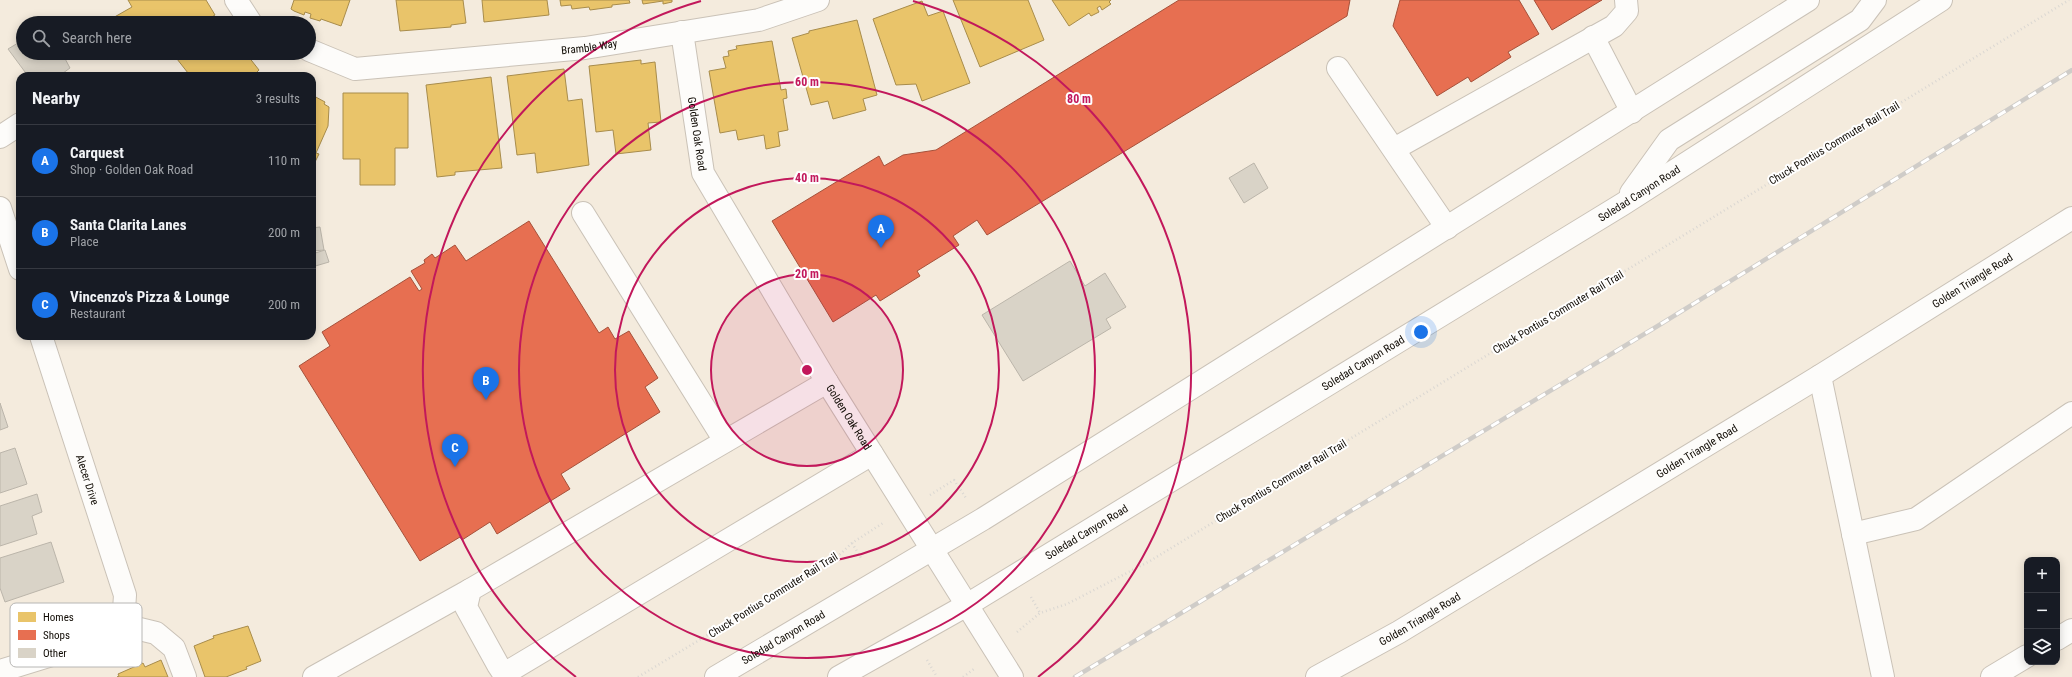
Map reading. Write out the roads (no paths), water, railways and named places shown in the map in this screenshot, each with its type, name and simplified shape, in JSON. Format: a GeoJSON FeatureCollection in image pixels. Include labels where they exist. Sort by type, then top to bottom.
{"type":"FeatureCollection","features":[{"type":"Feature","properties":{"kind":"main road"},"geometry":{"type":"LineString","coordinates":[[236,0],[246,16]]}},
{"type":"Feature","properties":{"kind":"main road","name":"Bramble Way"},"geometry":{"type":"LineString","coordinates":[[316,53],[355,69],[585,48],[759,20],[818,0]]}},
{"type":"Feature","properties":{"kind":"main road"},"geometry":{"type":"LineString","coordinates":[[1394,149],[1614,26],[1626,11],[1626,0]]}},
{"type":"Feature","properties":{"kind":"main road","name":"Soledad Canyon Road"},"geometry":{"type":"LineString","coordinates":[[716,677],[932,550],[1448,228],[1808,0]]}},
{"type":"Feature","properties":{"kind":"main road"},"geometry":{"type":"LineString","coordinates":[[1623,204],[1669,140],[1860,20],[1875,0]]}},
{"type":"Feature","properties":{"kind":"main road","name":"Soledad Canyon Road"},"geometry":{"type":"LineString","coordinates":[[839,677],[912,635],[967,606],[1623,204],[1941,0]]}},
{"type":"Feature","properties":{"kind":"main road","name":"Golden Oak Road"},"geometry":{"type":"LineString","coordinates":[[682,32],[703,173],[827,382],[1012,677]]}},
{"type":"Feature","properties":{"kind":"main road"},"geometry":{"type":"LineString","coordinates":[[1593,37],[1632,112]]}},
{"type":"Feature","properties":{"kind":"main road"},"geometry":{"type":"LineString","coordinates":[[1338,68],[1448,228]]}},
{"type":"Feature","properties":{"kind":"main road"},"geometry":{"type":"LineString","coordinates":[[0,137],[16,127]]}},
{"type":"Feature","properties":{"kind":"main road"},"geometry":{"type":"LineString","coordinates":[[583,213],[725,441]]}},
{"type":"Feature","properties":{"kind":"main road","name":"Golden Triangle Road"},"geometry":{"type":"LineString","coordinates":[[1317,677],[1399,632],[1820,376],[2072,218]]}},
{"type":"Feature","properties":{"kind":"main road"},"geometry":{"type":"LineString","coordinates":[[2,222],[16,259]]}},
{"type":"Feature","properties":{"kind":"main road","name":"Alecer Drive"},"geometry":{"type":"LineString","coordinates":[[43,340],[125,595],[124,603]]}},
{"type":"Feature","properties":{"kind":"main road"},"geometry":{"type":"LineString","coordinates":[[1820,376],[1883,677]]}},
{"type":"Feature","properties":{"kind":"main road"},"geometry":{"type":"LineString","coordinates":[[314,677],[470,590],[827,382]]}},
{"type":"Feature","properties":{"kind":"main road"},"geometry":{"type":"LineString","coordinates":[[1853,534],[1916,519],[2072,414]]}},
{"type":"Feature","properties":{"kind":"main road"},"geometry":{"type":"LineString","coordinates":[[470,590],[466,607],[502,676],[872,454]]}},
{"type":"Feature","properties":{"kind":"main road"},"geometry":{"type":"LineString","coordinates":[[142,630],[156,633],[174,648],[185,677]]}},
{"type":"Feature","properties":{"kind":"main road"},"geometry":{"type":"LineString","coordinates":[[2060,637],[2072,630]]}},
{"type":"Feature","properties":{"kind":"main road"},"geometry":{"type":"LineString","coordinates":[[1992,677],[2024,658]]}},
{"type":"Feature","properties":{"kind":"railway"},"geometry":{"type":"LineString","coordinates":[[1075,677],[1656,327],[2072,70]]}},
{"type":"Feature","properties":{"kind":"place","name":"Carquest"},"geometry":{"type":"Point","coordinates":[881,248]}},
{"type":"Feature","properties":{"kind":"place","name":"Santa Clarita Lanes"},"geometry":{"type":"Point","coordinates":[486,400]}},
{"type":"Feature","properties":{"kind":"place","name":"Vincenzo's Pizza & Lounge"},"geometry":{"type":"Point","coordinates":[455,467]}}]}
